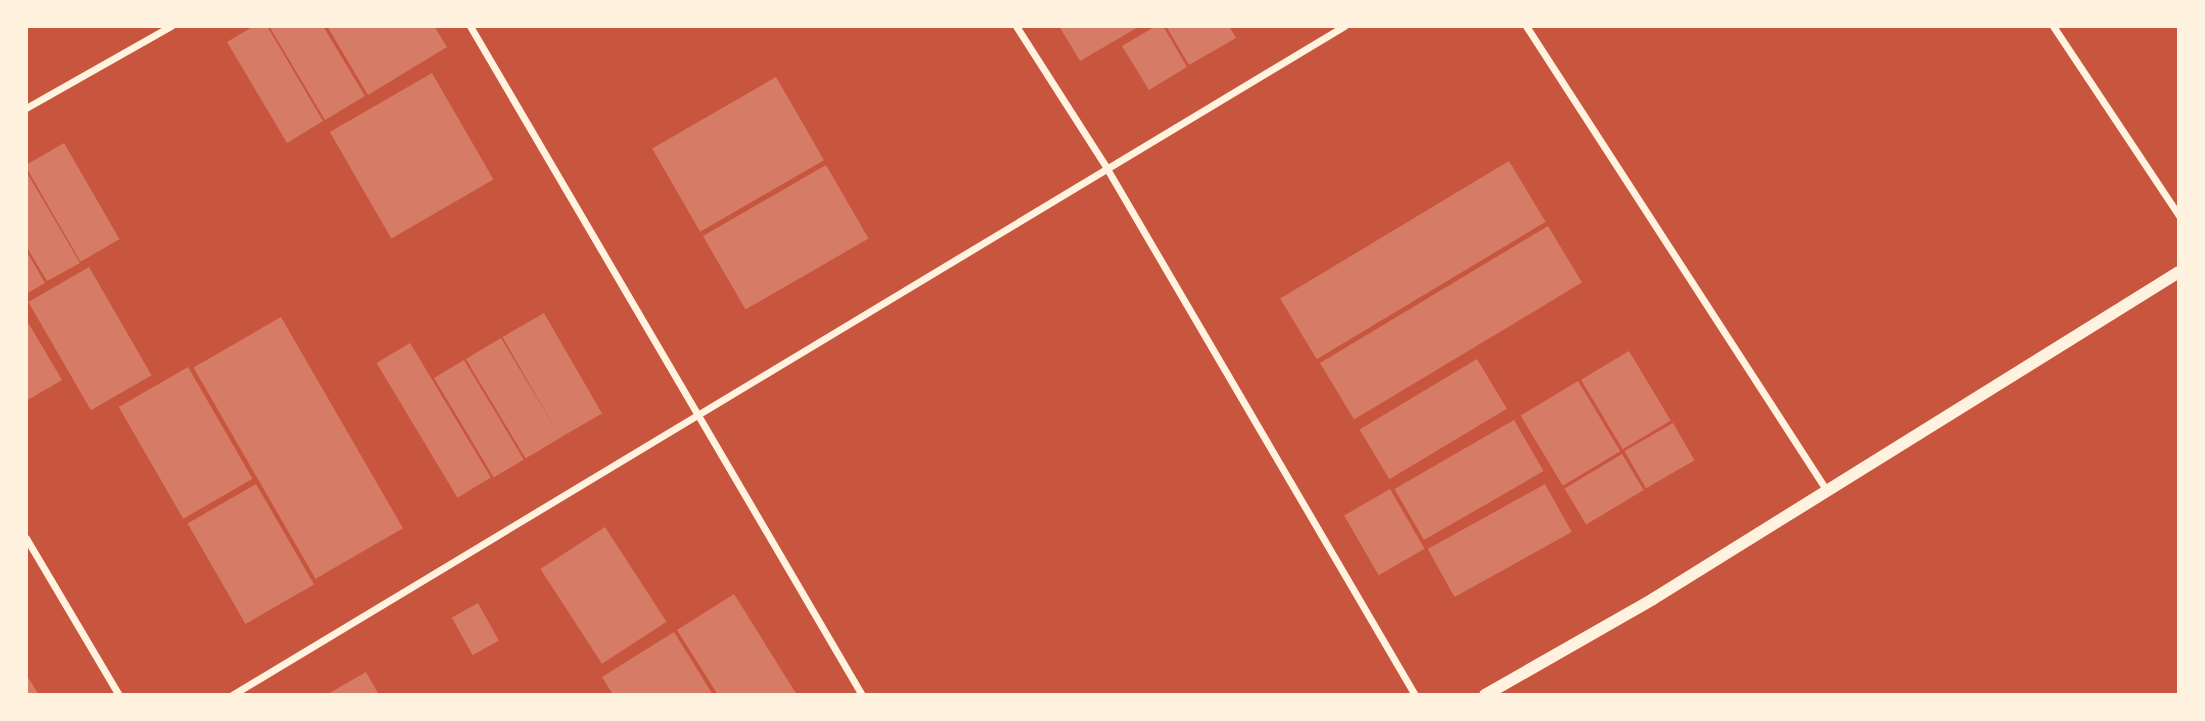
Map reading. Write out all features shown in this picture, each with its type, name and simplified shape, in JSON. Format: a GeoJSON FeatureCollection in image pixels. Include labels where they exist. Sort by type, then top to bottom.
{"type":"FeatureCollection","features":[{"type":"Feature","properties":{"kind":"street"},"geometry":{"type":"LineString","coordinates":[[26,107],[171,26]]}},
{"type":"Feature","properties":{"kind":"street"},"geometry":{"type":"LineString","coordinates":[[470,26],[862,695]]}},
{"type":"Feature","properties":{"kind":"street"},"geometry":{"type":"LineString","coordinates":[[1016,26],[1106,167],[1415,695]]}},
{"type":"Feature","properties":{"kind":"street"},"geometry":{"type":"LineString","coordinates":[[232,695],[1344,26]]}},
{"type":"Feature","properties":{"kind":"street"},"geometry":{"type":"LineString","coordinates":[[1526,26],[1827,491]]}},
{"type":"Feature","properties":{"kind":"street"},"geometry":{"type":"LineString","coordinates":[[2053,26],[2179,216]]}},
{"type":"Feature","properties":{"kind":"street"},"geometry":{"type":"LineString","coordinates":[[1485,695],[1653,599],[2179,272]]}},
{"type":"Feature","properties":{"kind":"street"},"geometry":{"type":"LineString","coordinates":[[26,538],[119,695]]}},
{"type":"Feature","properties":{"kind":"building"},"geometry":{"type":"Polygon","coordinates":[[[254,26],[267,26],[323,121],[287,143],[227,42],[254,26]]]}},
{"type":"Feature","properties":{"kind":"building"},"geometry":{"type":"Polygon","coordinates":[[[269,26],[323,26],[365,96],[325,120],[269,26]]]}},
{"type":"Feature","properties":{"kind":"building"},"geometry":{"type":"Polygon","coordinates":[[[327,26],[434,26],[447,47],[368,95],[327,26]]]}},
{"type":"Feature","properties":{"kind":"building"},"geometry":{"type":"Polygon","coordinates":[[[1059,26],[1140,26],[1080,61],[1059,26]]]}},
{"type":"Feature","properties":{"kind":"building"},"geometry":{"type":"Polygon","coordinates":[[[1156,26],[1163,26],[1187,67],[1149,90],[1122,46],[1156,26]]]}},
{"type":"Feature","properties":{"kind":"building"},"geometry":{"type":"Polygon","coordinates":[[[1166,26],[1229,26],[1236,38],[1189,65],[1166,26]]]}},
{"type":"Feature","properties":{"kind":"building"},"geometry":{"type":"Polygon","coordinates":[[[432,73],[494,180],[391,239],[330,132],[432,73]]]}},
{"type":"Feature","properties":{"kind":"building"},"geometry":{"type":"Polygon","coordinates":[[[776,77],[824,160],[700,232],[652,148],[776,77]]]}},
{"type":"Feature","properties":{"kind":"building"},"geometry":{"type":"Polygon","coordinates":[[[64,143],[120,239],[81,262],[26,167],[64,143]]]}},
{"type":"Feature","properties":{"kind":"building"},"geometry":{"type":"Polygon","coordinates":[[[1509,161],[1546,222],[1317,359],[1280,299],[1509,161]]]}},
{"type":"Feature","properties":{"kind":"building"},"geometry":{"type":"Polygon","coordinates":[[[826,165],[868,239],[746,310],[703,236],[826,165]]]}},
{"type":"Feature","properties":{"kind":"building"},"geometry":{"type":"Polygon","coordinates":[[[26,171],[80,263],[47,281],[26,246],[26,171]]]}},
{"type":"Feature","properties":{"kind":"building"},"geometry":{"type":"Polygon","coordinates":[[[1548,226],[1582,283],[1354,420],[1320,363],[1548,226]]]}},
{"type":"Feature","properties":{"kind":"building"},"geometry":{"type":"Polygon","coordinates":[[[26,250],[45,283],[26,294],[26,250]]]}},
{"type":"Feature","properties":{"kind":"building"},"geometry":{"type":"Polygon","coordinates":[[[89,267],[152,375],[91,410],[28,302],[89,267]]]}},
{"type":"Feature","properties":{"kind":"building"},"geometry":{"type":"Polygon","coordinates":[[[544,313],[602,413],[560,437],[502,337],[544,313]]]}},
{"type":"Feature","properties":{"kind":"building"},"geometry":{"type":"Polygon","coordinates":[[[281,317],[403,528],[316,579],[194,368],[281,317]]]}},
{"type":"Feature","properties":{"kind":"building"},"geometry":{"type":"Polygon","coordinates":[[[26,319],[62,380],[26,401],[26,319]]]}},
{"type":"Feature","properties":{"kind":"building"},"geometry":{"type":"Polygon","coordinates":[[[501,338],[561,437],[526,459],[466,359],[501,338]]]}},
{"type":"Feature","properties":{"kind":"building"},"geometry":{"type":"Polygon","coordinates":[[[410,343],[491,478],[457,498],[377,363],[410,343]]]}},
{"type":"Feature","properties":{"kind":"building"},"geometry":{"type":"Polygon","coordinates":[[[1629,351],[1671,420],[1623,449],[1581,380],[1629,351]]]}},
{"type":"Feature","properties":{"kind":"building"},"geometry":{"type":"Polygon","coordinates":[[[1477,359],[1507,409],[1389,479],[1360,430],[1477,359]]]}},
{"type":"Feature","properties":{"kind":"building"},"geometry":{"type":"Polygon","coordinates":[[[464,360],[524,459],[494,477],[434,378],[464,360]]]}},
{"type":"Feature","properties":{"kind":"building"},"geometry":{"type":"Polygon","coordinates":[[[188,367],[253,479],[183,519],[119,407],[188,367]]]}},
{"type":"Feature","properties":{"kind":"building"},"geometry":{"type":"Polygon","coordinates":[[[1578,381],[1620,451],[1563,486],[1521,416],[1578,381]]]}},
{"type":"Feature","properties":{"kind":"building"},"geometry":{"type":"Polygon","coordinates":[[[1514,420],[1544,471],[1424,540],[1394,489],[1514,420]]]}},
{"type":"Feature","properties":{"kind":"building"},"geometry":{"type":"Polygon","coordinates":[[[1673,423],[1694,460],[1646,488],[1625,451],[1673,423]]]}},
{"type":"Feature","properties":{"kind":"building"},"geometry":{"type":"Polygon","coordinates":[[[1622,454],[1644,490],[1586,525],[1565,489],[1622,454]]]}},
{"type":"Feature","properties":{"kind":"building"},"geometry":{"type":"Polygon","coordinates":[[[256,484],[314,584],[246,624],[188,524],[256,484]]]}},
{"type":"Feature","properties":{"kind":"building"},"geometry":{"type":"Polygon","coordinates":[[[1545,484],[1572,532],[1454,597],[1428,549],[1545,484]]]}},
{"type":"Feature","properties":{"kind":"building"},"geometry":{"type":"Polygon","coordinates":[[[1390,489],[1424,549],[1379,575],[1344,516],[1390,489]]]}},
{"type":"Feature","properties":{"kind":"building"},"geometry":{"type":"Polygon","coordinates":[[[605,527],[667,622],[602,664],[540,569],[605,527]]]}},
{"type":"Feature","properties":{"kind":"building"},"geometry":{"type":"Polygon","coordinates":[[[734,594],[797,695],[718,695],[677,630],[734,594]]]}},
{"type":"Feature","properties":{"kind":"building"},"geometry":{"type":"Polygon","coordinates":[[[478,603],[499,641],[473,655],[452,618],[478,603]]]}},
{"type":"Feature","properties":{"kind":"building"},"geometry":{"type":"Polygon","coordinates":[[[674,632],[713,695],[613,695],[602,677],[674,632]]]}},
{"type":"Feature","properties":{"kind":"building"},"geometry":{"type":"Polygon","coordinates":[[[366,672],[379,695],[326,695],[366,672]]]}},
{"type":"Feature","properties":{"kind":"building"},"geometry":{"type":"Polygon","coordinates":[[[26,674],[39,695],[26,695],[26,674]]]}}]}
